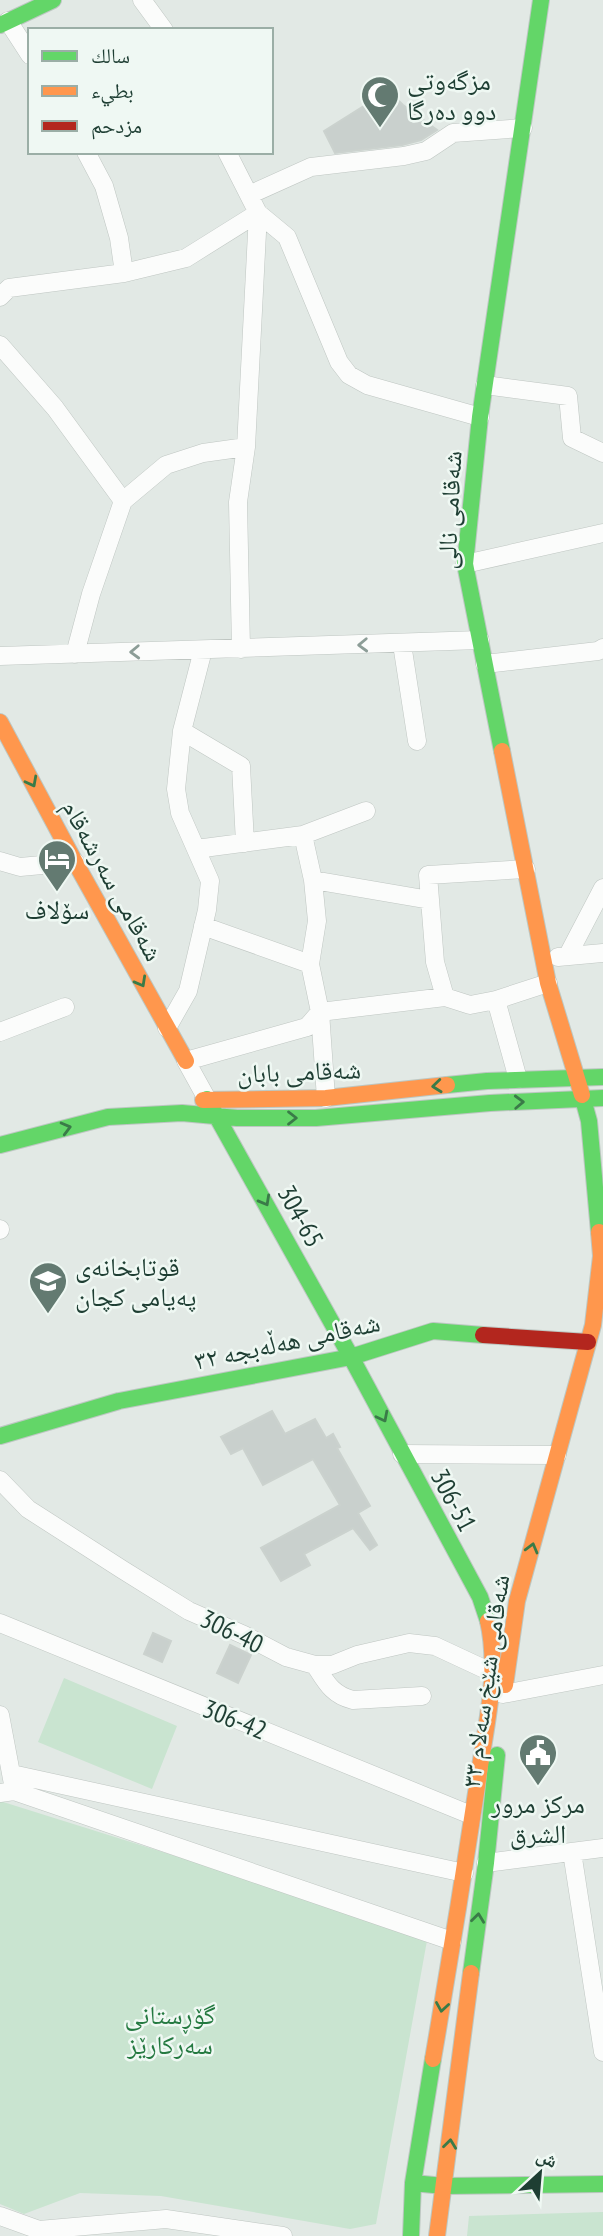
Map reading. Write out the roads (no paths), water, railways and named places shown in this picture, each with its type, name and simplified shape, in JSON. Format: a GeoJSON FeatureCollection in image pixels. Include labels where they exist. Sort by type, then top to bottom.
{"type":"FeatureCollection","features":[{"type":"Feature","properties":{"kind":"main road"},"geometry":{"type":"LineString","coordinates":[[4,23],[53,0]]}},
{"type":"Feature","properties":{"kind":"main road","name":"شەقامی نالی"},"geometry":{"type":"LineString","coordinates":[[541,0],[480,417],[465,564],[548,983],[583,1099]]}},
{"type":"Feature","properties":{"kind":"main road","name":"شەقامی سەرشەقام"},"geometry":{"type":"LineString","coordinates":[[0,722],[186,1061]]}},
{"type":"Feature","properties":{"kind":"main road","name":"شەقامی بابان"},"geometry":{"type":"LineString","coordinates":[[78,1108],[104,1102],[326,1098],[518,1079],[603,1077]]}},
{"type":"Feature","properties":{"kind":"main road"},"geometry":{"type":"LineString","coordinates":[[0,1145],[108,1117],[182,1114],[316,1118],[490,1103],[603,1098]]}},
{"type":"Feature","properties":{"kind":"main road","name":"304-65"},"geometry":{"type":"LineString","coordinates":[[207,1099],[351,1356]]}},
{"type":"Feature","properties":{"kind":"main road","name":"شەقامی شێخ سەلام ٣٣"},"geometry":{"type":"LineString","coordinates":[[437,2236],[486,1863],[503,1694],[517,1601],[557,1455],[595,1335],[601,1256],[589,1121],[583,1099]]}},
{"type":"Feature","properties":{"kind":"main road","name":"شەقامی هەڵەبجە ٣٢"},"geometry":{"type":"LineString","coordinates":[[0,1436],[119,1401],[351,1356],[433,1331],[595,1335]]}},
{"type":"Feature","properties":{"kind":"main road","name":"306-51"},"geometry":{"type":"LineString","coordinates":[[351,1356],[485,1608],[491,1625],[493,1673]]}},
{"type":"Feature","properties":{"kind":"main road"},"geometry":{"type":"LineString","coordinates":[[474,1586],[489,1591],[501,1588],[525,1573]]}},
{"type":"Feature","properties":{"kind":"main road","name":"شەقامی شێخ سەلام ٣٣"},"geometry":{"type":"LineString","coordinates":[[411,2236],[413,2183],[464,1873],[493,1673]]}},
{"type":"Feature","properties":{"kind":"main road"},"geometry":{"type":"LineString","coordinates":[[479,1766],[496,1768]]}},
{"type":"Feature","properties":{"kind":"main road"},"geometry":{"type":"LineString","coordinates":[[413,2183],[444,2186],[603,2184]]}},
{"type":"Feature","properties":{"kind":"street"},"geometry":{"type":"LineString","coordinates":[[142,0],[163,28]]}},
{"type":"Feature","properties":{"kind":"street"},"geometry":{"type":"LineString","coordinates":[[4,23],[28,53]]}},
{"type":"Feature","properties":{"kind":"street"},"geometry":{"type":"LineString","coordinates":[[249,195],[311,167],[426,151],[453,133],[523,128]]}},
{"type":"Feature","properties":{"kind":"street"},"geometry":{"type":"LineString","coordinates":[[87,154],[104,186],[119,238],[124,273]]}},
{"type":"Feature","properties":{"kind":"street"},"geometry":{"type":"LineString","coordinates":[[228,154],[258,213],[287,237],[339,362],[349,375],[367,385],[480,417]]}},
{"type":"Feature","properties":{"kind":"street"},"geometry":{"type":"LineString","coordinates":[[0,297],[9,288],[124,273],[186,258],[258,213]]}},
{"type":"Feature","properties":{"kind":"street"},"geometry":{"type":"LineString","coordinates":[[241,649],[238,502],[246,447],[258,213]]}},
{"type":"Feature","properties":{"kind":"street"},"geometry":{"type":"LineString","coordinates":[[0,345],[55,408],[123,501]]}},
{"type":"Feature","properties":{"kind":"street"},"geometry":{"type":"LineString","coordinates":[[485,385],[568,396],[572,438],[603,453]]}},
{"type":"Feature","properties":{"kind":"street"},"geometry":{"type":"LineString","coordinates":[[75,654],[91,594],[123,501],[166,465],[203,453],[246,447]]}},
{"type":"Feature","properties":{"kind":"street"},"geometry":{"type":"LineString","coordinates":[[465,564],[603,533]]}},
{"type":"Feature","properties":{"kind":"street"},"geometry":{"type":"LineString","coordinates":[[0,656],[480,640]]}},
{"type":"Feature","properties":{"kind":"street"},"geometry":{"type":"LineString","coordinates":[[402,644],[417,741]]}},
{"type":"Feature","properties":{"kind":"street"},"geometry":{"type":"LineString","coordinates":[[167,1028],[188,990],[210,881],[180,813],[176,789],[182,731],[203,650]]}},
{"type":"Feature","properties":{"kind":"street"},"geometry":{"type":"LineString","coordinates":[[485,664],[601,651]]}},
{"type":"Feature","properties":{"kind":"street"},"geometry":{"type":"LineString","coordinates":[[182,731],[241,766],[245,843]]}},
{"type":"Feature","properties":{"kind":"street"},"geometry":{"type":"LineString","coordinates":[[196,849],[303,835],[366,811]]}},
{"type":"Feature","properties":{"kind":"street"},"geometry":{"type":"LineString","coordinates":[[303,835],[313,880],[317,921],[310,964],[320,1012],[326,1098]]}},
{"type":"Feature","properties":{"kind":"street"},"geometry":{"type":"LineString","coordinates":[[0,861],[20,867],[75,862]]}},
{"type":"Feature","properties":{"kind":"street"},"geometry":{"type":"LineString","coordinates":[[445,997],[435,962],[428,875],[526,869]]}},
{"type":"Feature","properties":{"kind":"street"},"geometry":{"type":"LineString","coordinates":[[313,880],[430,900]]}},
{"type":"Feature","properties":{"kind":"street"},"geometry":{"type":"LineString","coordinates":[[568,955],[603,888]]}},
{"type":"Feature","properties":{"kind":"street"},"geometry":{"type":"LineString","coordinates":[[203,926],[310,964]]}},
{"type":"Feature","properties":{"kind":"street"},"geometry":{"type":"LineString","coordinates":[[545,960],[568,955],[603,953]]}},
{"type":"Feature","properties":{"kind":"street"},"geometry":{"type":"LineString","coordinates":[[207,1099],[186,1061],[307,1027],[320,1012],[445,997],[470,1005],[496,1000],[548,983]]}},
{"type":"Feature","properties":{"kind":"street"},"geometry":{"type":"LineString","coordinates":[[496,1000],[518,1079]]}},
{"type":"Feature","properties":{"kind":"street"},"geometry":{"type":"LineString","coordinates":[[0,1032],[65,1007]]}},
{"type":"Feature","properties":{"kind":"street"},"geometry":{"type":"LineString","coordinates":[[402,1454],[557,1455]]}},
{"type":"Feature","properties":{"kind":"street","name":"306-40"},"geometry":{"type":"LineString","coordinates":[[0,1480],[28,1508],[189,1611],[244,1635],[285,1657],[315,1665],[332,1665],[357,1655],[409,1643],[435,1646],[493,1673]]}},
{"type":"Feature","properties":{"kind":"street","name":"306-42"},"geometry":{"type":"LineString","coordinates":[[0,1623],[471,1815]]}},
{"type":"Feature","properties":{"kind":"street"},"geometry":{"type":"LineString","coordinates":[[315,1665],[333,1692],[341,1697],[367,1699],[422,1696]]}},
{"type":"Feature","properties":{"kind":"street"},"geometry":{"type":"LineString","coordinates":[[503,1694],[603,1675]]}},
{"type":"Feature","properties":{"kind":"street"},"geometry":{"type":"LineString","coordinates":[[0,1715],[8,1786]]}},
{"type":"Feature","properties":{"kind":"street"},"geometry":{"type":"LineString","coordinates":[[8,1786],[464,1873]]}},
{"type":"Feature","properties":{"kind":"street"},"geometry":{"type":"LineString","coordinates":[[8,1786],[452,1941]]}},
{"type":"Feature","properties":{"kind":"street"},"geometry":{"type":"LineString","coordinates":[[486,1863],[603,1848]]}},
{"type":"Feature","properties":{"kind":"street"},"geometry":{"type":"LineString","coordinates":[[572,1853],[603,2052]]}},
{"type":"Feature","properties":{"kind":"street"},"geometry":{"type":"LineString","coordinates":[[0,2216],[37,2233],[166,2219],[283,2236]]}},
{"type":"Feature","properties":{"kind":"place","name":"مزگەوتی دوو دەرگا"},"geometry":{"type":"Point","coordinates":[380,129]}},
{"type":"Feature","properties":{"kind":"place","name":"سۆلاف"},"geometry":{"type":"Point","coordinates":[57,893]}},
{"type":"Feature","properties":{"kind":"place","name":"قوتابخانەی پەیامی کچان"},"geometry":{"type":"Point","coordinates":[48,1315]}},
{"type":"Feature","properties":{"kind":"place","name":"مرکز مرور الشرق"},"geometry":{"type":"Point","coordinates":[538,1787]}},
{"type":"Feature","properties":{"kind":"park label","name":"گۆڕستانی سەرکارێز"},"geometry":{"type":"Point","coordinates":[170,2029]}}]}
